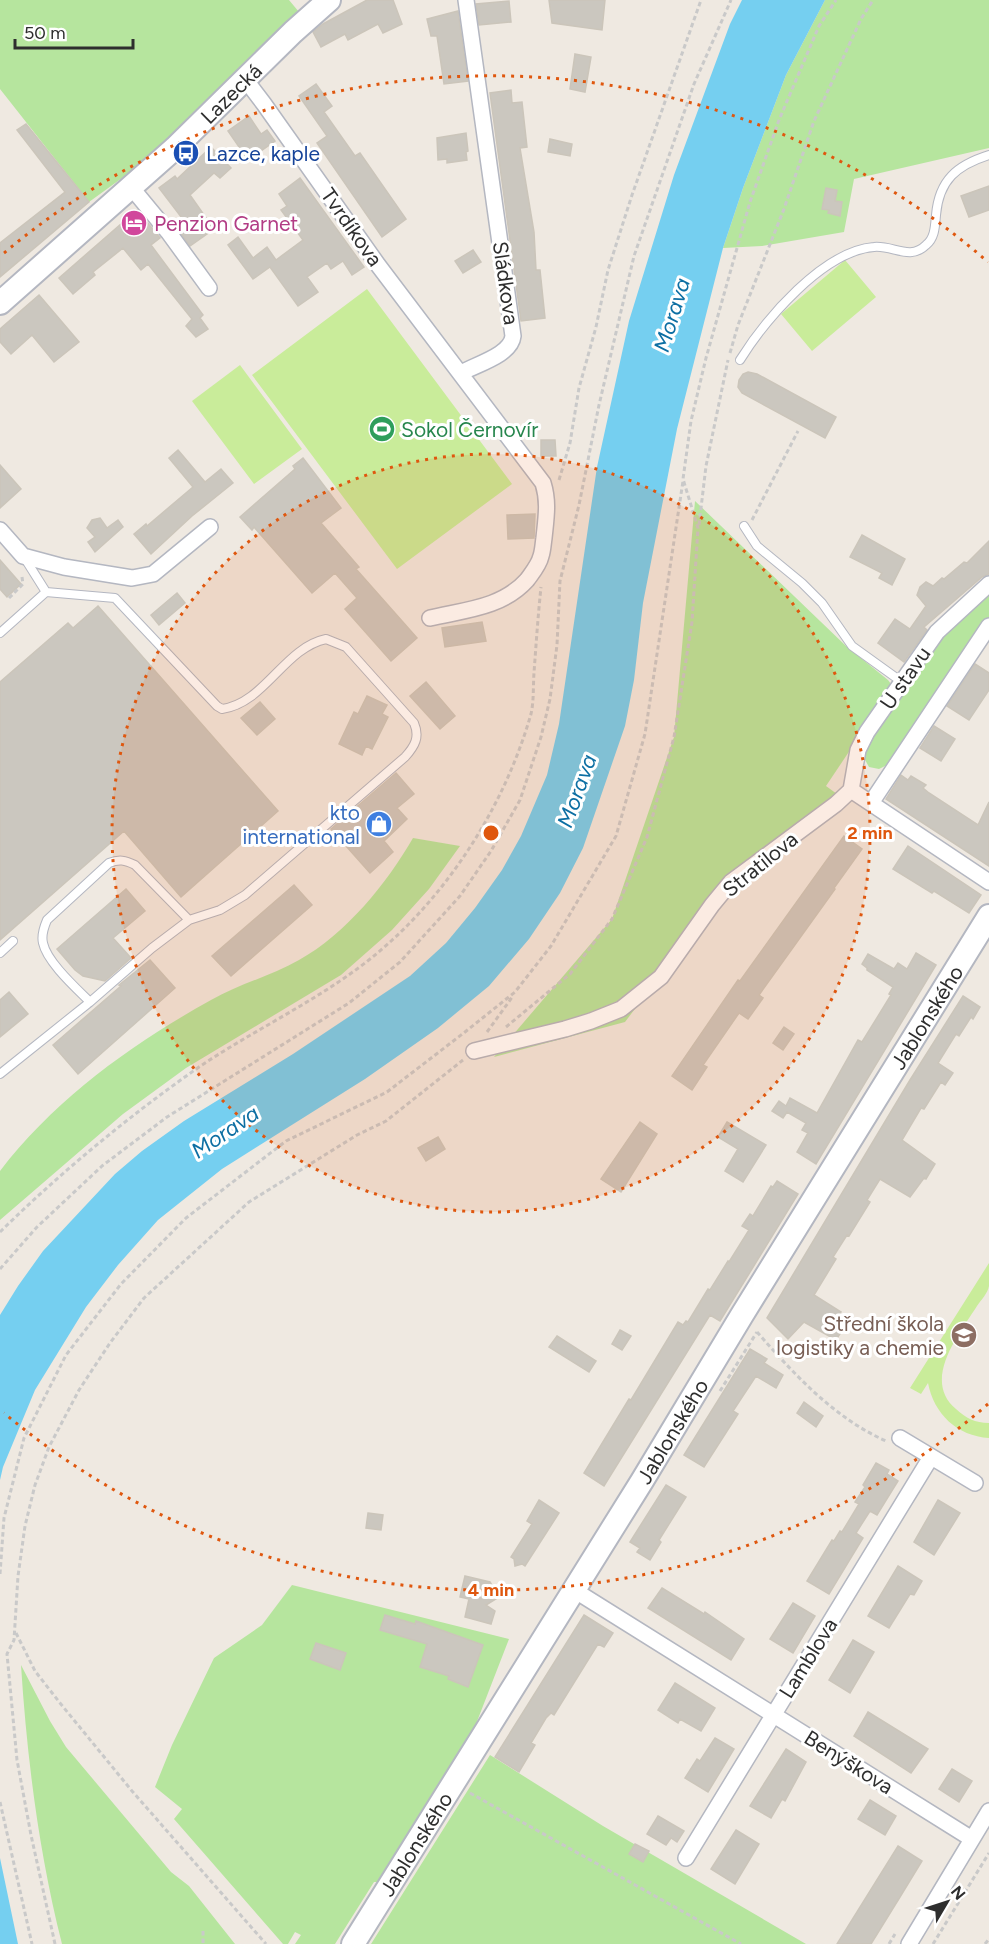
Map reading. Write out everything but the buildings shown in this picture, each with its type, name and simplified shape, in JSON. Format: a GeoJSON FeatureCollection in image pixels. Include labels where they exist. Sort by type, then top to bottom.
{"type":"FeatureCollection","features":[{"type":"Feature","properties":{"kind":"street","name":"Lazecká"},"geometry":{"type":"LineString","coordinates":[[0,303],[191,132],[329,0]]}},
{"type":"Feature","properties":{"kind":"street","name":"Sládkova"},"geometry":{"type":"LineString","coordinates":[[461,374],[503,352],[512,343],[513,336],[466,0]]}},
{"type":"Feature","properties":{"kind":"street","name":"Tvrdíkova"},"geometry":{"type":"LineString","coordinates":[[245,79],[378,265],[461,374]]}},
{"type":"Feature","properties":{"kind":"street"},"geometry":{"type":"LineString","coordinates":[[131,187],[169,233],[209,288]]}},
{"type":"Feature","properties":{"kind":"street"},"geometry":{"type":"LineString","coordinates":[[430,618],[489,605],[507,598],[518,589],[534,571],[541,558],[547,516],[547,496],[543,483],[461,374]]}},
{"type":"Feature","properties":{"kind":"street"},"geometry":{"type":"LineString","coordinates":[[0,530],[22,563],[139,578],[153,574],[160,569],[210,526]]}},
{"type":"Feature","properties":{"kind":"street","name":"U stavu"},"geometry":{"type":"LineString","coordinates":[[851,790],[861,742],[942,626],[989,584]]}},
{"type":"Feature","properties":{"kind":"street","name":"U stavu"},"geometry":{"type":"LineString","coordinates":[[871,803],[989,626]]}},
{"type":"Feature","properties":{"kind":"street"},"geometry":{"type":"LineString","coordinates":[[851,790],[989,882]]}},
{"type":"Feature","properties":{"kind":"street","name":"Stratilova"},"geometry":{"type":"LineString","coordinates":[[474,1051],[565,1029],[621,1009],[661,977],[731,882],[836,804],[851,790]]}},
{"type":"Feature","properties":{"kind":"street","name":"Jablonského"},"geometry":{"type":"LineString","coordinates":[[353,1944],[989,916]]}},
{"type":"Feature","properties":{"kind":"street"},"geometry":{"type":"LineString","coordinates":[[900,1438],[975,1484]]}},
{"type":"Feature","properties":{"kind":"street","name":"Lamblova"},"geometry":{"type":"LineString","coordinates":[[686,1858],[931,1457]]}},
{"type":"Feature","properties":{"kind":"street","name":"Benýškova"},"geometry":{"type":"LineString","coordinates":[[574,1590],[972,1839]]}},
{"type":"Feature","properties":{"kind":"street"},"geometry":{"type":"LineString","coordinates":[[909,1944],[989,1811]]}},
{"type":"Feature","properties":{"kind":"lane"},"geometry":{"type":"LineString","coordinates":[[740,360],[760,331],[790,298],[808,281],[843,257],[856,251],[875,247],[905,253],[917,251],[926,246],[933,234],[937,202],[944,185],[962,166],[989,154]]}},
{"type":"Feature","properties":{"kind":"lane"},"geometry":{"type":"LineString","coordinates":[[745,527],[756,546],[802,583],[822,603],[852,646],[902,682]]}},
{"type":"Feature","properties":{"kind":"lane"},"geometry":{"type":"LineString","coordinates":[[0,1074],[189,920],[220,910],[245,895],[405,757],[416,744],[417,738],[414,723],[346,647],[326,639],[307,646],[239,705],[222,709],[115,598],[46,592],[22,563]]}},
{"type":"Feature","properties":{"kind":"lane"},"geometry":{"type":"LineString","coordinates":[[0,633],[46,592]]}},
{"type":"Feature","properties":{"kind":"lane"},"geometry":{"type":"LineString","coordinates":[[90,1002],[48,955],[42,943],[42,933],[46,920],[109,863],[126,860],[135,865],[189,920]]}},
{"type":"Feature","properties":{"kind":"lane"},"geometry":{"type":"LineString","coordinates":[[0,953],[14,941]]}},
{"type":"Feature","properties":{"kind":"path"},"geometry":{"type":"LineString","coordinates":[[558,484],[570,442],[579,388],[596,327],[608,270],[632,195],[702,0]]}},
{"type":"Feature","properties":{"kind":"path"},"geometry":{"type":"LineString","coordinates":[[0,1269],[37,1227],[102,1166],[167,1117],[349,1003],[400,962],[460,896],[491,851],[520,800],[548,708],[557,645],[560,581],[634,255],[693,84],[731,0]]}},
{"type":"Feature","properties":{"kind":"path"},"geometry":{"type":"LineString","coordinates":[[55,1944],[17,1761],[7,1654],[14,1640],[18,1576],[25,1526],[35,1485],[49,1447],[79,1390],[110,1343],[144,1298],[249,1202],[357,1135],[386,1121],[474,1051],[515,992],[551,946],[616,836],[645,734],[691,421],[703,369],[750,202],[779,120],[819,26],[836,0]]}},
{"type":"Feature","properties":{"kind":"path"},"geometry":{"type":"LineString","coordinates":[[501,1031],[570,974],[612,919],[647,837],[674,737],[692,622],[698,528],[706,466],[727,363],[738,325],[784,209],[814,121],[861,19],[873,0]]}},
{"type":"Feature","properties":{"kind":"path"},"geometry":{"type":"LineString","coordinates":[[745,527],[798,431]]}},
{"type":"Feature","properties":{"kind":"path"},"geometry":{"type":"LineString","coordinates":[[683,479],[698,528]]}},
{"type":"Feature","properties":{"kind":"path"},"geometry":{"type":"LineString","coordinates":[[9,598],[23,584],[22,563]]}},
{"type":"Feature","properties":{"kind":"path"},"geometry":{"type":"LineString","coordinates":[[0,1232],[118,1128],[201,1067],[351,974],[395,936],[440,891],[479,834],[513,765],[531,712],[542,579]]}},
{"type":"Feature","properties":{"kind":"path"},"geometry":{"type":"LineString","coordinates":[[0,1574],[4,1518],[24,1438],[66,1355],[121,1284],[186,1218],[286,1142],[387,1092],[515,992]]}},
{"type":"Feature","properties":{"kind":"path"},"geometry":{"type":"LineString","coordinates":[[742,1316],[816,1395],[874,1435],[886,1441],[900,1438]]}},
{"type":"Feature","properties":{"kind":"path"},"geometry":{"type":"LineString","coordinates":[[15,1631],[35,1671],[60,1703],[132,1791],[266,1944]]}},
{"type":"Feature","properties":{"kind":"path"},"geometry":{"type":"LineString","coordinates":[[453,1783],[741,1944]]}},
{"type":"Feature","properties":{"kind":"path"},"geometry":{"type":"LineString","coordinates":[[0,1802],[32,1944]]}},
{"type":"Feature","properties":{"kind":"path"},"geometry":{"type":"LineString","coordinates":[[933,1944],[989,1853]]}},
{"type":"Feature","properties":{"kind":"path"},"geometry":{"type":"LineString","coordinates":[[203,1931],[203,1944]]}},
{"type":"Feature","properties":{"kind":"path"},"geometry":{"type":"LineString","coordinates":[[985,1944],[989,1939]]}},
{"type":"Feature","properties":{"kind":"green space"},"geometry":{"type":"Polygon","coordinates":[[[0,0],[289,0],[299,12],[151,157],[89,202],[0,89],[0,0]]]}},
{"type":"Feature","properties":{"kind":"green space"},"geometry":{"type":"Polygon","coordinates":[[[825,0],[989,0],[989,148],[854,179],[844,232],[762,246],[723,248],[786,75],[825,0]]]}},
{"type":"Feature","properties":{"kind":"green space"},"geometry":{"type":"Polygon","coordinates":[[[845,260],[876,297],[812,351],[781,314],[845,260]]]}},
{"type":"Feature","properties":{"kind":"green space","name":"Sokol Černovír"},"geometry":{"type":"Polygon","coordinates":[[[367,289],[512,484],[397,569],[252,375],[367,289]]]}},
{"type":"Feature","properties":{"kind":"green space"},"geometry":{"type":"Polygon","coordinates":[[[240,365],[302,449],[254,484],[192,401],[240,365]]]}},
{"type":"Feature","properties":{"kind":"green space"},"geometry":{"type":"Polygon","coordinates":[[[695,501],[846,646],[888,680],[891,689],[826,786],[837,794],[831,803],[728,886],[625,1022],[494,1057],[612,919],[674,737],[695,501]]]}},
{"type":"Feature","properties":{"kind":"green space"},"geometry":{"type":"Polygon","coordinates":[[[989,591],[989,618],[891,763],[879,769],[869,767],[864,758],[865,745],[942,634],[989,591]]]}},
{"type":"Feature","properties":{"kind":"green space"},"geometry":{"type":"Polygon","coordinates":[[[413,838],[460,846],[429,889],[392,930],[341,975],[186,1068],[123,1114],[0,1220],[0,1171],[45,1120],[97,1075],[153,1035],[222,994],[299,960],[333,936],[378,890],[413,838]]]}},
{"type":"Feature","properties":{"kind":"green space"},"geometry":{"type":"Polygon","coordinates":[[[989,1263],[988,1289],[947,1357],[942,1384],[946,1397],[956,1409],[975,1421],[989,1423],[989,1438],[967,1433],[949,1421],[936,1404],[928,1383],[921,1394],[910,1388],[989,1263]]]}},
{"type":"Feature","properties":{"kind":"green space"},"geometry":{"type":"Polygon","coordinates":[[[292,1585],[509,1639],[476,1724],[379,1882],[374,1882],[335,1944],[295,1944],[301,1935],[295,1932],[288,1944],[283,1944],[174,1819],[182,1809],[155,1787],[172,1745],[214,1658],[262,1625],[292,1585]]]}},
{"type":"Feature","properties":{"kind":"green space"},"geometry":{"type":"Polygon","coordinates":[[[21,1665],[66,1747],[171,1872],[189,1886],[235,1944],[62,1944],[35,1806],[21,1665]]]}},
{"type":"Feature","properties":{"kind":"green space"},"geometry":{"type":"Polygon","coordinates":[[[490,1755],[603,1826],[806,1944],[371,1944],[490,1755]]]}},
{"type":"Feature","properties":{"kind":"water","name":"Morava"},"geometry":{"type":"Polygon","coordinates":[[[742,0],[825,0],[786,75],[723,248],[677,429],[643,603],[634,680],[625,726],[583,848],[560,893],[529,939],[489,986],[438,1028],[365,1079],[222,1169],[158,1220],[118,1265],[86,1307],[35,1390],[3,1467],[0,1480],[0,1315],[43,1251],[115,1174],[142,1151],[184,1121],[293,1054],[410,976],[446,943],[475,908],[502,870],[521,836],[547,775],[559,724],[597,467],[629,321],[674,175],[730,24],[742,0]]]}},
{"type":"Feature","properties":{"kind":"water"},"geometry":{"type":"Polygon","coordinates":[[[0,1858],[18,1944],[0,1944],[0,1858]]]}},
{"type":"Feature","properties":{"kind":"place","name":"Lazce, kaple"},"geometry":{"type":"Point","coordinates":[186,153]}},
{"type":"Feature","properties":{"kind":"place","name":"Penzion Garnet"},"geometry":{"type":"Point","coordinates":[134,223]}},
{"type":"Feature","properties":{"kind":"place","name":"Sokol Černovír"},"geometry":{"type":"Point","coordinates":[382,429]}},
{"type":"Feature","properties":{"kind":"place","name":"kto international"},"geometry":{"type":"Point","coordinates":[379,824]}},
{"type":"Feature","properties":{"kind":"place","name":"Střední škola logistiky a chemie"},"geometry":{"type":"Point","coordinates":[964,1335]}}]}
